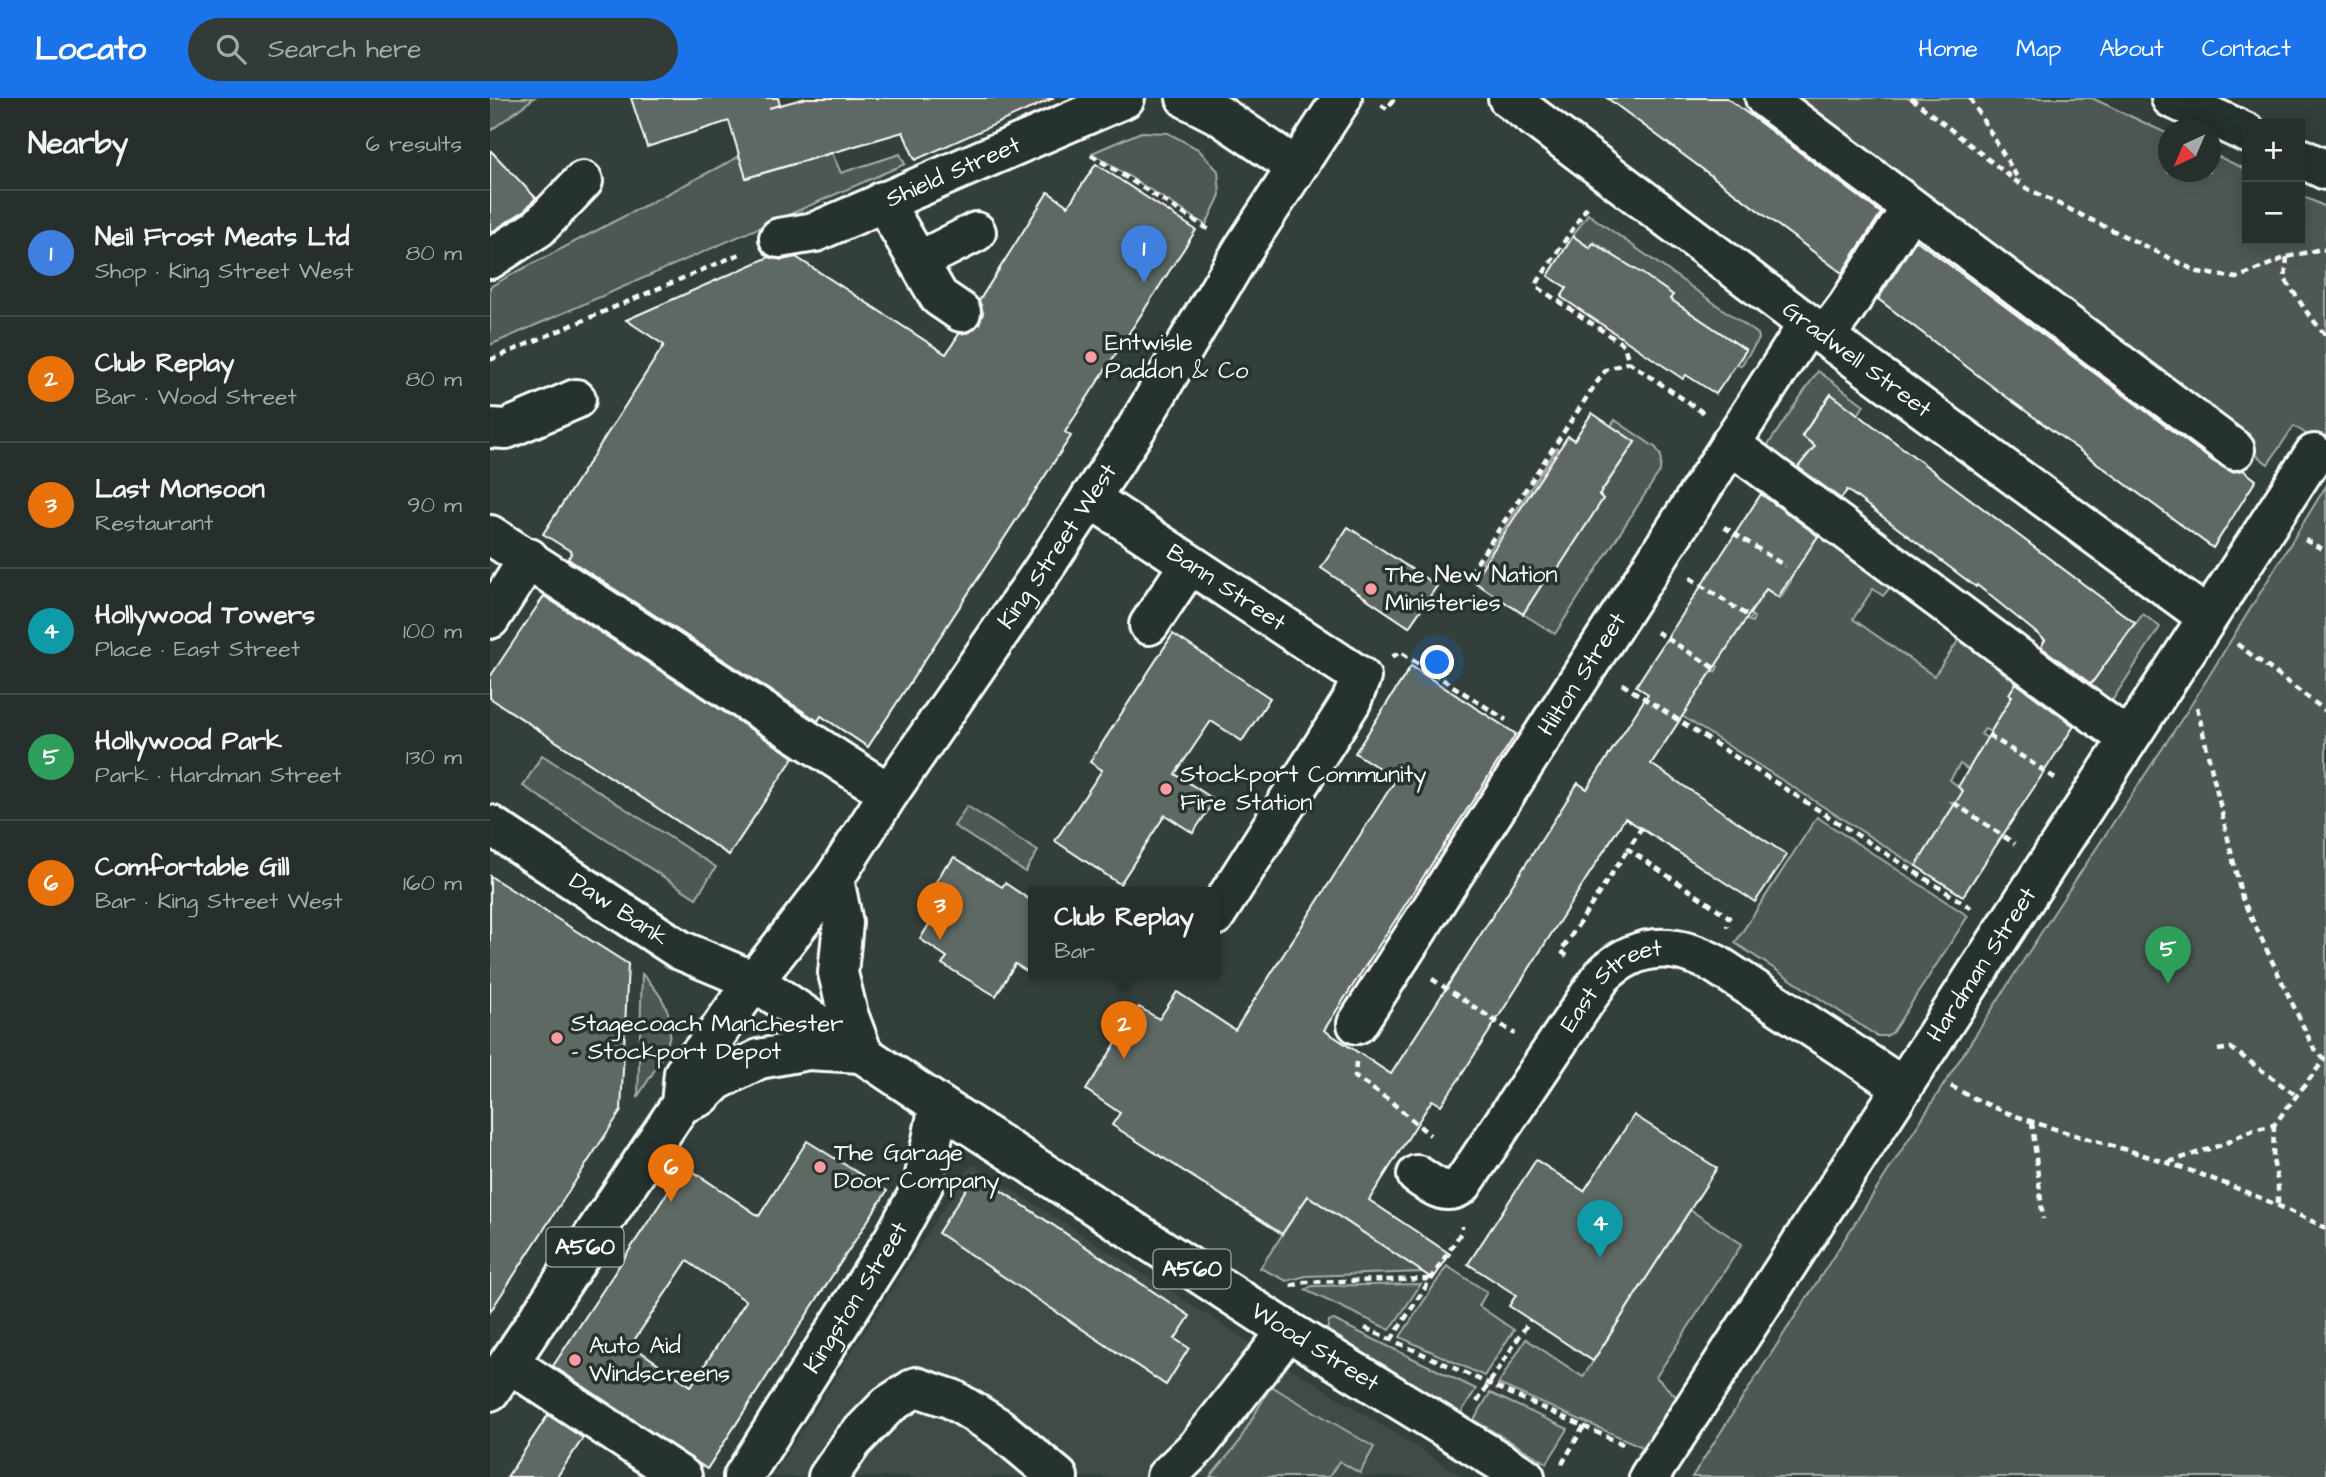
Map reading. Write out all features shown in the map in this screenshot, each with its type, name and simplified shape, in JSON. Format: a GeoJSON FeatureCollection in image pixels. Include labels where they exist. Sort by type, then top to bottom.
{"type":"FeatureCollection","features":[{"type":"Feature","properties":{"kind":"street","name":"Shield Street"},"geometry":{"type":"LineString","coordinates":[[779,238],[816,232],[1125,98]]}},
{"type":"Feature","properties":{"kind":"street"},"geometry":{"type":"LineString","coordinates":[[1186,98],[1219,115],[1296,167]]}},
{"type":"Feature","properties":{"kind":"street","name":"King Street West"},"geometry":{"type":"LineString","coordinates":[[499,1377],[681,1104],[684,1073],[834,879],[1136,429],[1242,251],[1342,98]]}},
{"type":"Feature","properties":{"kind":"street"},"geometry":{"type":"LineString","coordinates":[[1765,98],[2235,450]]}},
{"type":"Feature","properties":{"kind":"street"},"geometry":{"type":"LineString","coordinates":[[2171,98],[2242,131]]}},
{"type":"Feature","properties":{"kind":"street","name":"Gradwell Street"},"geometry":{"type":"LineString","coordinates":[[1523,102],[1611,176],[2207,617]]}},
{"type":"Feature","properties":{"kind":"street"},"geometry":{"type":"LineString","coordinates":[[2305,160],[2326,170]]}},
{"type":"Feature","properties":{"kind":"street"},"geometry":{"type":"LineString","coordinates":[[490,259],[538,228],[583,181]]}},
{"type":"Feature","properties":{"kind":"street"},"geometry":{"type":"LineString","coordinates":[[883,201],[939,297],[961,312]]}},
{"type":"Feature","properties":{"kind":"street","name":"Hilton Street"},"geometry":{"type":"LineString","coordinates":[[1357,1024],[1733,439],[1816,330],[1846,308],[1910,208]]}},
{"type":"Feature","properties":{"kind":"street"},"geometry":{"type":"LineString","coordinates":[[919,261],[976,232]]}},
{"type":"Feature","properties":{"kind":"street"},"geometry":{"type":"LineString","coordinates":[[490,428],[506,429],[576,399]]}},
{"type":"Feature","properties":{"kind":"street"},"geometry":{"type":"LineString","coordinates":[[1733,439],[2127,738]]}},
{"type":"Feature","properties":{"kind":"street","name":"Hardman Street"},"geometry":{"type":"LineString","coordinates":[[1649,1477],[2314,454]]}},
{"type":"Feature","properties":{"kind":"street","name":"Bann Street"},"geometry":{"type":"LineString","coordinates":[[1090,498],[1361,677]]}},
{"type":"Feature","properties":{"kind":"street"},"geometry":{"type":"LineString","coordinates":[[490,535],[890,793]]}},
{"type":"Feature","properties":{"kind":"street"},"geometry":{"type":"LineString","coordinates":[[490,619],[529,558]]}},
{"type":"Feature","properties":{"kind":"street"},"geometry":{"type":"LineString","coordinates":[[1149,625],[1189,565]]}},
{"type":"Feature","properties":{"kind":"street"},"geometry":{"type":"LineString","coordinates":[[1220,908],[1351,702],[1361,677]]}},
{"type":"Feature","properties":{"kind":"street","name":"Daw Bank"},"geometry":{"type":"LineString","coordinates":[[490,825],[680,950],[754,981]]}},
{"type":"Feature","properties":{"kind":"street"},"geometry":{"type":"LineString","coordinates":[[834,879],[843,923],[838,973],[848,1014],[863,1054]]}},
{"type":"Feature","properties":{"kind":"street","name":"East Street"},"geometry":{"type":"LineString","coordinates":[[1465,1178],[1602,976],[1623,959],[1654,948],[1690,952],[1717,965],[1910,1077]]}},
{"type":"Feature","properties":{"kind":"street","name":"A560"},"geometry":{"type":"LineString","coordinates":[[754,981],[863,1054]]}},
{"type":"Feature","properties":{"kind":"street","name":"A560"},"geometry":{"type":"LineString","coordinates":[[681,1104],[701,1096],[716,1081],[759,1059],[808,1050],[863,1054]]}},
{"type":"Feature","properties":{"kind":"street","name":"Wood Street"},"geometry":{"type":"LineString","coordinates":[[863,1054],[1279,1325],[1525,1477]]}},
{"type":"Feature","properties":{"kind":"street","name":"Kingston Street"},"geometry":{"type":"LineString","coordinates":[[743,1477],[893,1240],[923,1185],[939,1105]]}},
{"type":"Feature","properties":{"kind":"street"},"geometry":{"type":"LineString","coordinates":[[1417,1175],[1439,1189],[1465,1178]]}},
{"type":"Feature","properties":{"kind":"street"},"geometry":{"type":"LineString","coordinates":[[1166,1477],[1197,1447],[1279,1325]]}},
{"type":"Feature","properties":{"kind":"street"},"geometry":{"type":"LineString","coordinates":[[499,1377],[682,1477]]}},
{"type":"Feature","properties":{"kind":"street"},"geometry":{"type":"LineString","coordinates":[[828,1477],[853,1441],[888,1405],[916,1387],[952,1399],[999,1428],[1058,1477]]}},
{"type":"Feature","properties":{"kind":"path"},"geometry":{"type":"LineString","coordinates":[[1911,98],[2022,186],[2198,272],[2237,278],[2287,257],[2326,250]]}},
{"type":"Feature","properties":{"kind":"path"},"geometry":{"type":"LineString","coordinates":[[1970,98],[2022,186]]}},
{"type":"Feature","properties":{"kind":"path"},"geometry":{"type":"LineString","coordinates":[[1071,123],[1084,151],[1242,251]]}},
{"type":"Feature","properties":{"kind":"path"},"geometry":{"type":"LineString","coordinates":[[1611,176],[1579,220],[1537,287],[1624,345],[1629,362],[1733,439]]}},
{"type":"Feature","properties":{"kind":"path"},"geometry":{"type":"LineString","coordinates":[[490,360],[779,238]]}},
{"type":"Feature","properties":{"kind":"path"},"geometry":{"type":"LineString","coordinates":[[2287,257],[2285,279],[2306,312],[2326,336]]}},
{"type":"Feature","properties":{"kind":"path"},"geometry":{"type":"LineString","coordinates":[[1470,573],[1606,370],[1629,362]]}},
{"type":"Feature","properties":{"kind":"path"},"geometry":{"type":"LineString","coordinates":[[1690,506],[1785,566]]}},
{"type":"Feature","properties":{"kind":"path"},"geometry":{"type":"LineString","coordinates":[[1657,557],[1751,618]]}},
{"type":"Feature","properties":{"kind":"path"},"geometry":{"type":"LineString","coordinates":[[1623,610],[1716,669]]}},
{"type":"Feature","properties":{"kind":"path"},"geometry":{"type":"LineString","coordinates":[[2207,617],[2233,641],[2326,711]]}},
{"type":"Feature","properties":{"kind":"path"},"geometry":{"type":"LineString","coordinates":[[1361,677],[1399,652],[1539,741]]}},
{"type":"Feature","properties":{"kind":"path"},"geometry":{"type":"LineString","coordinates":[[1589,662],[2004,930]]}},
{"type":"Feature","properties":{"kind":"path"},"geometry":{"type":"LineString","coordinates":[[2172,671],[2192,685],[2242,898],[2314,1049],[2325,1060],[2274,1125],[2273,1160],[2278,1183],[2278,1205]]}},
{"type":"Feature","properties":{"kind":"path"},"geometry":{"type":"LineString","coordinates":[[1989,735],[2088,800]]}},
{"type":"Feature","properties":{"kind":"path"},"geometry":{"type":"LineString","coordinates":[[1954,803],[2046,865]]}},
{"type":"Feature","properties":{"kind":"path"},"geometry":{"type":"LineString","coordinates":[[1571,935],[1642,827]]}},
{"type":"Feature","properties":{"kind":"path"},"geometry":{"type":"LineString","coordinates":[[1628,849],[1729,917],[1717,965]]}},
{"type":"Feature","properties":{"kind":"path"},"geometry":{"type":"LineString","coordinates":[[1399,957],[1548,1055]]}},
{"type":"Feature","properties":{"kind":"path"},"geometry":{"type":"LineString","coordinates":[[1357,1024],[1355,1077],[1389,1100],[1422,1130],[1465,1178],[1462,1231],[1391,1340]]}},
{"type":"Feature","properties":{"kind":"path"},"geometry":{"type":"LineString","coordinates":[[2218,1050],[2231,1048],[2297,1096]]}},
{"type":"Feature","properties":{"kind":"path"},"geometry":{"type":"LineString","coordinates":[[1910,1077],[2032,1122],[2168,1163],[2278,1205],[2326,1228]]}},
{"type":"Feature","properties":{"kind":"path"},"geometry":{"type":"LineString","coordinates":[[2032,1122],[2043,1219]]}},
{"type":"Feature","properties":{"kind":"path"},"geometry":{"type":"LineString","coordinates":[[2168,1163],[2224,1144],[2250,1130],[2274,1125]]}},
{"type":"Feature","properties":{"kind":"path"},"geometry":{"type":"LineString","coordinates":[[1279,1325],[1291,1285],[1305,1282],[1433,1279]]}},
{"type":"Feature","properties":{"kind":"path"},"geometry":{"type":"LineString","coordinates":[[1455,1435],[1530,1320]]}},
{"type":"Feature","properties":{"kind":"path"},"geometry":{"type":"LineString","coordinates":[[1358,1325],[1584,1426],[1560,1467]]}},
{"type":"Feature","properties":{"kind":"shaded area"},"geometry":{"type":"Polygon","coordinates":[[[490,98],[534,98],[490,131],[490,98]]]}},
{"type":"Feature","properties":{"kind":"shaded area"},"geometry":{"type":"Polygon","coordinates":[[[1778,98],[2092,98],[2158,129],[2158,182],[2221,182],[2221,158],[2242,168],[2242,245],[2305,245],[2305,197],[2326,207],[2326,447],[2294,426],[2268,464],[1778,98]]]}},
{"type":"Feature","properties":{"kind":"shaded area"},"geometry":{"type":"Polygon","coordinates":[[[1141,132],[1168,133],[1198,149],[1218,171],[1220,195],[1206,225],[1092,153],[1141,132]]]}},
{"type":"Feature","properties":{"kind":"shaded area"},"geometry":{"type":"Polygon","coordinates":[[[832,153],[841,173],[900,154],[905,164],[490,345],[490,287],[509,276],[740,156],[747,178],[832,153]]]}},
{"type":"Feature","properties":{"kind":"shaded area"},"geometry":{"type":"Polygon","coordinates":[[[1588,214],[1758,334],[1759,339],[1741,366],[1737,363],[1745,349],[1670,299],[1672,295],[1608,260],[1611,253],[1594,242],[1590,248],[1573,236],[1588,214]]]}},
{"type":"Feature","properties":{"kind":"shaded area"},"geometry":{"type":"Polygon","coordinates":[[[1818,371],[1864,405],[1858,415],[1831,394],[1802,435],[1815,446],[1805,459],[1819,469],[1805,488],[1761,455],[1818,371]]]}},
{"type":"Feature","properties":{"kind":"shaded area"},"geometry":{"type":"Polygon","coordinates":[[[1615,420],[1656,448],[1661,456],[1660,471],[1555,634],[1523,614],[1546,578],[1550,580],[1603,499],[1599,496],[1635,442],[1611,426],[1615,420]]]}},
{"type":"Feature","properties":{"kind":"shaded area"},"geometry":{"type":"Polygon","coordinates":[[[1557,448],[1568,456],[1491,568],[1482,562],[1557,448]]]}},
{"type":"Feature","properties":{"kind":"shaded area"},"geometry":{"type":"Polygon","coordinates":[[[2326,486],[2326,1477],[1692,1477],[2055,911],[2191,705],[2326,486]]]}},
{"type":"Feature","properties":{"kind":"shaded area"},"geometry":{"type":"Polygon","coordinates":[[[1813,516],[1898,578],[1883,596],[1873,589],[1853,619],[1934,676],[1967,628],[2021,676],[2010,694],[2020,701],[1991,732],[1985,729],[1981,734],[1996,744],[1976,775],[1960,764],[1950,780],[1964,791],[1957,803],[1951,802],[1954,805],[1916,866],[1682,716],[1712,670],[1715,672],[1718,667],[1715,664],[1745,619],[1752,622],[1754,617],[1750,614],[1766,589],[1780,598],[1791,581],[1777,572],[1811,546],[1819,535],[1806,526],[1813,516]]]}},
{"type":"Feature","properties":{"kind":"shaded area"},"geometry":{"type":"Polygon","coordinates":[[[2143,614],[2160,627],[2104,713],[2054,675],[2078,643],[2106,663],[2143,614]]]}},
{"type":"Feature","properties":{"kind":"shaded area"},"geometry":{"type":"Polygon","coordinates":[[[542,755],[716,867],[696,898],[523,786],[542,755]]]}},
{"type":"Feature","properties":{"kind":"shaded area"},"geometry":{"type":"Polygon","coordinates":[[[967,806],[1038,851],[1025,872],[954,826],[967,806]]]}},
{"type":"Feature","properties":{"kind":"shaded area"},"geometry":{"type":"Polygon","coordinates":[[[1817,817],[1968,916],[1892,1033],[1886,1036],[1877,1036],[1735,943],[1817,817]]]}},
{"type":"Feature","properties":{"kind":"shaded area"},"geometry":{"type":"Polygon","coordinates":[[[642,974],[657,991],[666,1007],[670,1035],[666,1049],[638,1096],[642,974]]]}},
{"type":"Feature","properties":{"kind":"shaded area"},"geometry":{"type":"Polygon","coordinates":[[[972,1164],[1227,1328],[1464,1477],[772,1477],[972,1164]]]}},
{"type":"Feature","properties":{"kind":"shaded area"},"geometry":{"type":"Polygon","coordinates":[[[1308,1196],[1423,1272],[1306,1276],[1287,1281],[1260,1268],[1308,1196]]]}},
{"type":"Feature","properties":{"kind":"shaded area"},"geometry":{"type":"Polygon","coordinates":[[[1690,1210],[1742,1244],[1656,1377],[1684,1404],[1654,1452],[1498,1384],[1526,1339],[1583,1377],[1690,1210]]]}},
{"type":"Feature","properties":{"kind":"shaded area"},"geometry":{"type":"Polygon","coordinates":[[[1447,1266],[1487,1292],[1479,1306],[1514,1330],[1484,1376],[1400,1337],[1447,1266]]]}},
{"type":"Feature","properties":{"kind":"shaded area"},"geometry":{"type":"Polygon","coordinates":[[[1421,1284],[1390,1330],[1305,1290],[1312,1286],[1421,1284]]]}},
{"type":"Feature","properties":{"kind":"shaded area"},"geometry":{"type":"Polygon","coordinates":[[[1334,1320],[1476,1389],[1461,1413],[1327,1330],[1329,1321],[1334,1320]]]}},
{"type":"Feature","properties":{"kind":"shaded area"},"geometry":{"type":"Polygon","coordinates":[[[1271,1386],[1374,1447],[1360,1473],[1339,1461],[1329,1477],[1210,1477],[1237,1445],[1271,1386]]]}},
{"type":"Feature","properties":{"kind":"shaded area"},"geometry":{"type":"Polygon","coordinates":[[[1490,1393],[1568,1429],[1547,1463],[1474,1420],[1490,1393]]]}},
{"type":"Feature","properties":{"kind":"building"},"geometry":{"type":"Polygon","coordinates":[[[631,98],[778,98],[780,105],[769,108],[806,98],[1054,98],[915,160],[903,132],[746,178],[729,121],[647,147],[631,98]]]}},
{"type":"Feature","properties":{"kind":"building"},"geometry":{"type":"Polygon","coordinates":[[[1607,98],[1727,98],[1881,213],[1842,273],[1607,98]]]}},
{"type":"Feature","properties":{"kind":"building"},"geometry":{"type":"Polygon","coordinates":[[[490,150],[536,198],[524,211],[490,233],[490,150]]]}},
{"type":"Feature","properties":{"kind":"building"},"geometry":{"type":"Polygon","coordinates":[[[1096,164],[1196,230],[1065,432],[1071,436],[868,747],[821,716],[818,721],[568,559],[572,552],[543,534],[664,345],[626,320],[769,257],[782,260],[796,257],[946,354],[959,334],[970,332],[979,324],[983,313],[979,301],[1048,192],[1068,206],[1096,164]]]}},
{"type":"Feature","properties":{"kind":"building"},"geometry":{"type":"Polygon","coordinates":[[[1573,236],[1590,248],[1593,243],[1643,274],[1673,295],[1670,299],[1746,350],[1716,394],[1686,375],[1683,379],[1561,297],[1567,288],[1548,276],[1573,236]]]}},
{"type":"Feature","properties":{"kind":"building"},"geometry":{"type":"Polygon","coordinates":[[[1916,240],[2214,462],[2232,472],[2243,470],[2256,480],[2213,548],[1878,299],[1916,240]]]}},
{"type":"Feature","properties":{"kind":"building"},"geometry":{"type":"Polygon","coordinates":[[[1831,394],[2135,623],[2091,684],[2041,647],[2045,640],[1977,585],[1976,587],[1847,490],[1841,499],[1798,467],[1815,446],[1802,436],[1831,394]]]}},
{"type":"Feature","properties":{"kind":"building"},"geometry":{"type":"Polygon","coordinates":[[[1592,413],[1635,442],[1599,495],[1603,499],[1550,581],[1546,578],[1523,614],[1473,581],[1568,436],[1574,440],[1592,413]]]}},
{"type":"Feature","properties":{"kind":"building"},"geometry":{"type":"Polygon","coordinates":[[[1761,494],[1818,536],[1778,597],[1766,589],[1651,764],[1787,855],[1755,902],[1625,818],[1459,1079],[1441,1105],[1432,1100],[1369,1200],[1450,1254],[1433,1279],[1308,1196],[1282,1234],[1112,1125],[1120,1113],[1086,1090],[1139,1007],[1159,1019],[1177,992],[1235,1030],[1396,779],[1355,753],[1411,666],[1516,734],[1324,1030],[1391,1074],[1578,783],[1587,789],[1648,694],[1636,686],[1761,494]]]}},
{"type":"Feature","properties":{"kind":"building"},"geometry":{"type":"Polygon","coordinates":[[[1348,527],[1437,586],[1409,627],[1321,568],[1348,527]]]}},
{"type":"Feature","properties":{"kind":"building"},"geometry":{"type":"Polygon","coordinates":[[[544,596],[794,757],[729,855],[490,698],[490,677],[544,596]]]}},
{"type":"Feature","properties":{"kind":"building"},"geometry":{"type":"Polygon","coordinates":[[[1173,634],[1270,698],[1242,741],[1211,721],[1175,774],[1215,800],[1193,833],[1165,815],[1120,884],[1055,841],[1102,770],[1090,762],[1173,634]]]}},
{"type":"Feature","properties":{"kind":"building"},"geometry":{"type":"Polygon","coordinates":[[[2016,683],[2074,726],[1963,896],[1916,866],[1963,791],[1958,787],[2012,696],[2009,694],[2016,683]]]}},
{"type":"Feature","properties":{"kind":"building"},"geometry":{"type":"Polygon","coordinates":[[[954,857],[1002,887],[1005,883],[1028,899],[1028,972],[1015,964],[996,996],[942,964],[947,957],[920,939],[933,918],[923,910],[931,898],[928,896],[946,865],[948,866],[954,857]]]}},
{"type":"Feature","properties":{"kind":"building","name":"Stagecoach Manchester - Stockport Depot"},"geometry":{"type":"Polygon","coordinates":[[[490,876],[628,964],[621,1111],[490,1312],[490,876]]]}},
{"type":"Feature","properties":{"kind":"building"},"geometry":{"type":"Polygon","coordinates":[[[1634,1115],[1717,1168],[1593,1361],[1509,1306],[1516,1295],[1468,1264],[1536,1160],[1584,1191],[1634,1115]]]}},
{"type":"Feature","properties":{"kind":"building"},"geometry":{"type":"Polygon","coordinates":[[[807,1141],[887,1191],[707,1469],[553,1366],[685,1166],[759,1216],[807,1141]],[[687,1261],[631,1345],[691,1386],[746,1301],[687,1261]]]}},
{"type":"Feature","properties":{"kind":"building"},"geometry":{"type":"Polygon","coordinates":[[[976,1174],[1190,1316],[1175,1339],[1189,1348],[1166,1385],[938,1233],[976,1174]]]}},
{"type":"Feature","properties":{"kind":"building"},"geometry":{"type":"Polygon","coordinates":[[[548,1415],[583,1438],[557,1477],[507,1477],[548,1415]]]}},
{"type":"Feature","properties":{"kind":"place","name":"Neil Frost Meats Ltd"},"geometry":{"type":"Point","coordinates":[1144,283]}},
{"type":"Feature","properties":{"kind":"place","name":"Entwisle Paddon & Co"},"geometry":{"type":"Point","coordinates":[1091,357]}},
{"type":"Feature","properties":{"kind":"place","name":"The New Nation Ministeries"},"geometry":{"type":"Point","coordinates":[1371,589]}},
{"type":"Feature","properties":{"kind":"place","name":"Stockport Community Fire Station"},"geometry":{"type":"Point","coordinates":[1166,789]}},
{"type":"Feature","properties":{"kind":"place","name":"Last Monsoon"},"geometry":{"type":"Point","coordinates":[940,940]}},
{"type":"Feature","properties":{"kind":"place","name":"Hollywood Park"},"geometry":{"type":"Point","coordinates":[2168,984]}},
{"type":"Feature","properties":{"kind":"place","name":"Stagecoach Manchester - Stockport Depot"},"geometry":{"type":"Point","coordinates":[557,1038]}},
{"type":"Feature","properties":{"kind":"place","name":"Club Replay"},"geometry":{"type":"Point","coordinates":[1124,1059]}},
{"type":"Feature","properties":{"kind":"place","name":"The Garage Door Company"},"geometry":{"type":"Point","coordinates":[820,1167]}},
{"type":"Feature","properties":{"kind":"place","name":"Comfortable Gill"},"geometry":{"type":"Point","coordinates":[671,1202]}},
{"type":"Feature","properties":{"kind":"place","name":"Hollywood Towers"},"geometry":{"type":"Point","coordinates":[1600,1258]}},
{"type":"Feature","properties":{"kind":"place","name":"Auto Aid Windscreens"},"geometry":{"type":"Point","coordinates":[575,1360]}}]}
